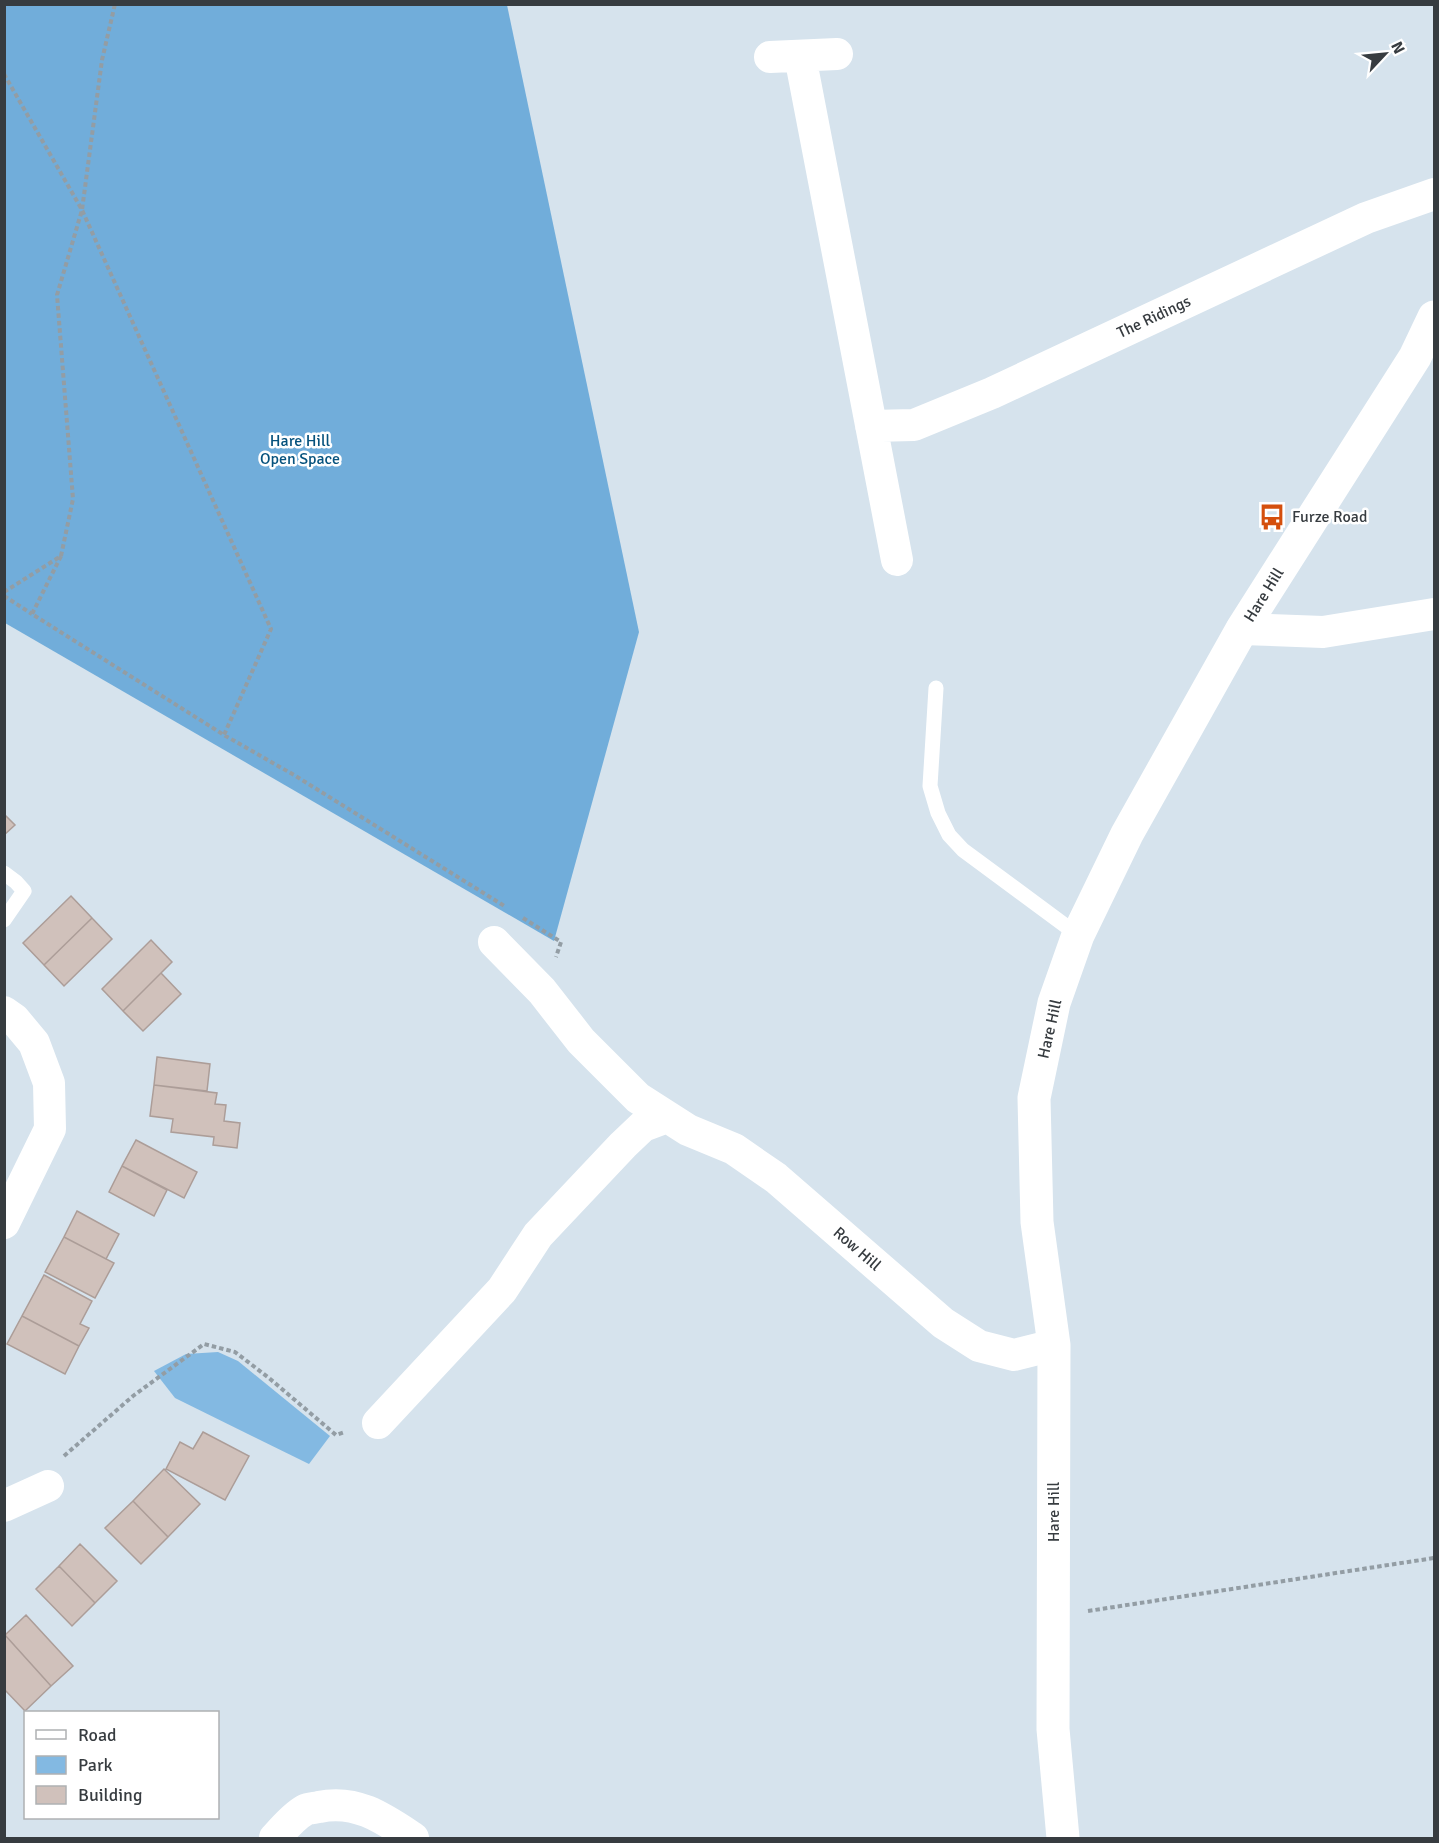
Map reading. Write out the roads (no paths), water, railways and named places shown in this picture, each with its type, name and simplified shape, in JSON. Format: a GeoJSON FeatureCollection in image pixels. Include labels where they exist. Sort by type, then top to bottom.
{"type":"FeatureCollection","features":[{"type":"Feature","properties":{"kind":"street"},"geometry":{"type":"LineString","coordinates":[[837,54],[785,57],[871,426],[897,560]]}},
{"type":"Feature","properties":{"kind":"street","name":"The Ridings"},"geometry":{"type":"LineString","coordinates":[[871,426],[914,425],[992,393],[1366,218],[1434,194]]}},
{"type":"Feature","properties":{"kind":"street","name":"Hare Hill"},"geometry":{"type":"LineString","coordinates":[[1063,1839],[1053,1729],[1054,1345],[1037,1222],[1034,1098],[1054,1003],[1078,935],[1127,834],[1242,629],[1415,357],[1434,317]]}},
{"type":"Feature","properties":{"kind":"street"},"geometry":{"type":"LineString","coordinates":[[1242,629],[1323,632],[1434,614]]}},
{"type":"Feature","properties":{"kind":"street","name":"Row Hill"},"geometry":{"type":"LineString","coordinates":[[494,942],[542,991],[581,1041],[638,1098],[688,1130],[734,1149],[776,1178],[943,1323],[979,1346],[1014,1355],[1054,1345]]}},
{"type":"Feature","properties":{"kind":"street"},"geometry":{"type":"LineString","coordinates":[[4,1011],[14,1019],[34,1043],[49,1083],[50,1129],[4,1222]]}},
{"type":"Feature","properties":{"kind":"street"},"geometry":{"type":"LineString","coordinates":[[378,1423],[502,1290],[538,1236],[615,1153],[643,1126],[668,1117]]}},
{"type":"Feature","properties":{"kind":"street"},"geometry":{"type":"LineString","coordinates":[[4,1506],[48,1486]]}},
{"type":"Feature","properties":{"kind":"street"},"geometry":{"type":"LineString","coordinates":[[275,1839],[284,1828],[306,1810],[335,1804],[355,1807],[388,1822],[412,1839]]}},
{"type":"Feature","properties":{"kind":"lane"},"geometry":{"type":"LineString","coordinates":[[936,688],[930,786],[938,813],[949,835],[963,850],[1078,935]]}},
{"type":"Feature","properties":{"kind":"lane"},"geometry":{"type":"LineString","coordinates":[[4,873],[24,891],[4,920]]}},
{"type":"Feature","properties":{"kind":"place","name":"Furze Road"},"geometry":{"type":"Point","coordinates":[1272,517]}},
{"type":"Feature","properties":{"kind":"park label","name":"Hare Hill Open Space"},"geometry":{"type":"Point","coordinates":[300,450]}}]}
